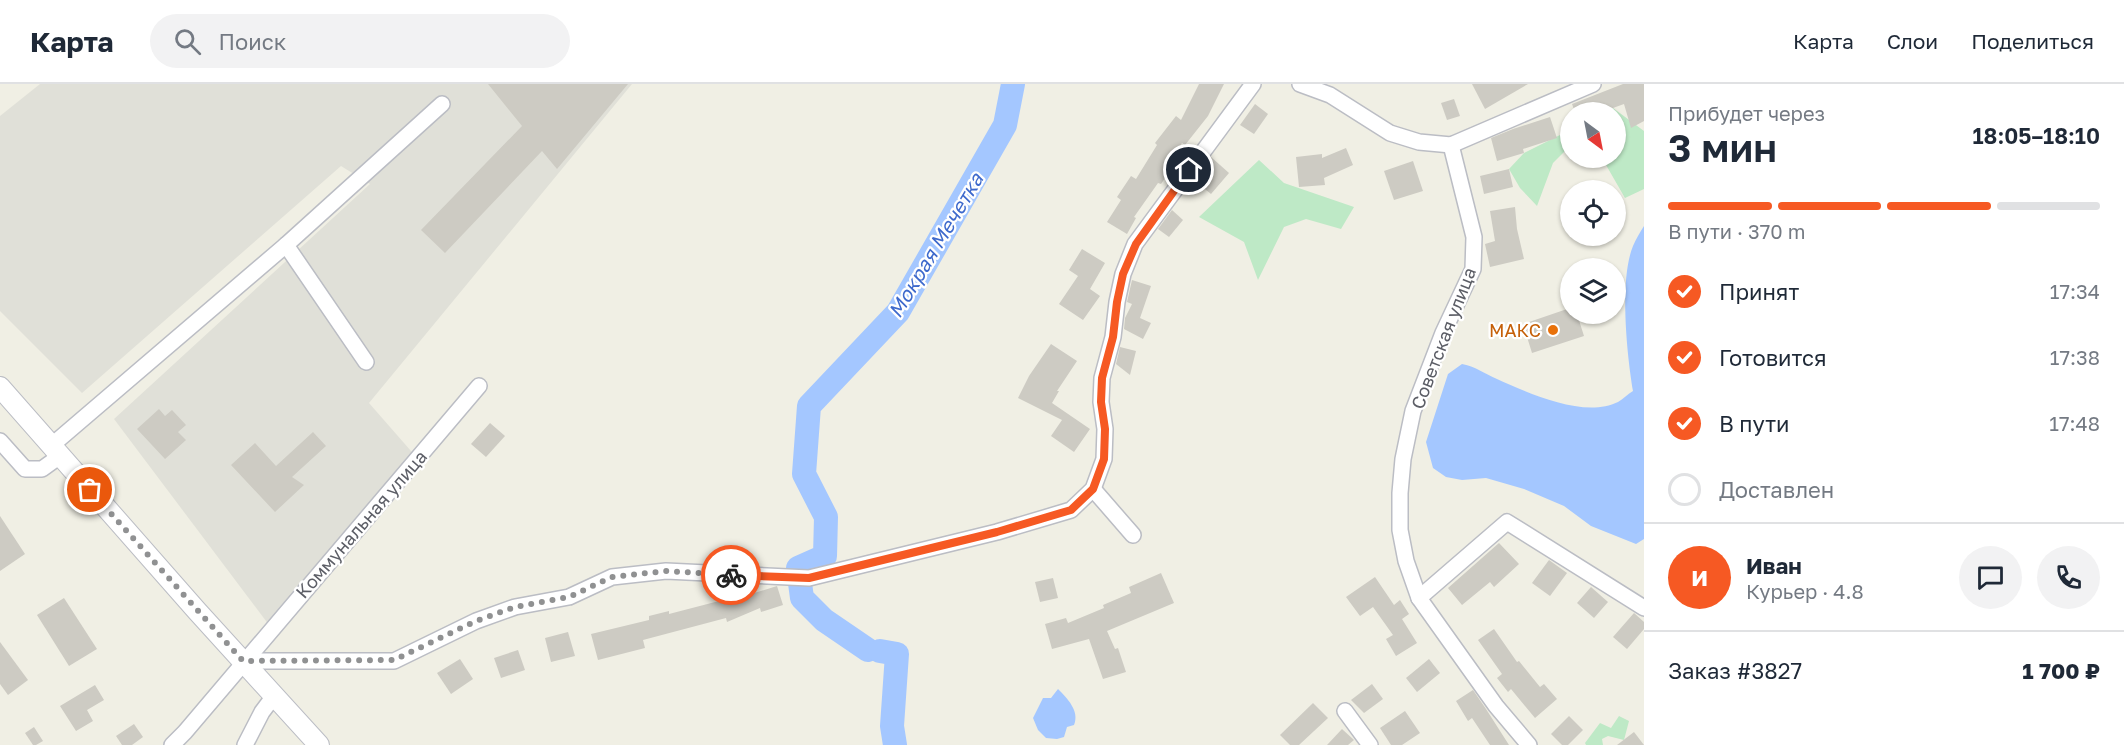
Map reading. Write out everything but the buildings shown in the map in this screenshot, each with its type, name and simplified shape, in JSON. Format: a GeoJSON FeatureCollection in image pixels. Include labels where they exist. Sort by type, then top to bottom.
{"type":"FeatureCollection","features":[{"type":"Feature","properties":{"kind":"street"},"geometry":{"type":"LineString","coordinates":[[243,661],[394,660],[476,621],[515,607],[569,597],[612,577],[666,571],[809,578],[1071,510],[1093,489],[1104,459],[1102,378],[1113,337],[1123,274],[1136,244],[1253,84]]}},
{"type":"Feature","properties":{"kind":"street"},"geometry":{"type":"LineString","coordinates":[[1300,84],[1330,95],[1390,133],[1419,142],[1451,145],[1593,84]]}},
{"type":"Feature","properties":{"kind":"street"},"geometry":{"type":"LineString","coordinates":[[0,441],[25,469],[42,469],[56,451],[442,104]]}},
{"type":"Feature","properties":{"kind":"street","name":"Советская улица"},"geometry":{"type":"LineString","coordinates":[[1451,145],[1474,237],[1473,270],[1426,373],[1413,411],[1403,459],[1400,530],[1406,561],[1419,598],[1496,706],[1529,745]]}},
{"type":"Feature","properties":{"kind":"street"},"geometry":{"type":"LineString","coordinates":[[286,245],[366,362]]}},
{"type":"Feature","properties":{"kind":"street","name":"Коммунальная улица"},"geometry":{"type":"LineString","coordinates":[[172,745],[480,386]]}},
{"type":"Feature","properties":{"kind":"street"},"geometry":{"type":"LineString","coordinates":[[0,387],[319,745]]}},
{"type":"Feature","properties":{"kind":"street"},"geometry":{"type":"LineString","coordinates":[[1093,489],[1132,535]]}},
{"type":"Feature","properties":{"kind":"street"},"geometry":{"type":"LineString","coordinates":[[1419,598],[1507,522],[1644,609]]}},
{"type":"Feature","properties":{"kind":"street"},"geometry":{"type":"LineString","coordinates":[[245,745],[262,712],[274,696]]}},
{"type":"Feature","properties":{"kind":"street"},"geometry":{"type":"LineString","coordinates":[[1345,711],[1370,745]]}},
{"type":"Feature","properties":{"kind":"shaded area"},"geometry":{"type":"Polygon","coordinates":[[[40,84],[632,84],[369,403],[418,459],[272,629],[114,419],[370,184],[341,166],[82,393],[0,311],[0,116],[40,84]]]}},
{"type":"Feature","properties":{"kind":"green space"},"geometry":{"type":"Polygon","coordinates":[[[1626,118],[1644,131],[1644,189],[1626,198],[1626,180],[1615,180],[1608,168],[1626,168],[1626,118]]]}},
{"type":"Feature","properties":{"kind":"green space"},"geometry":{"type":"Polygon","coordinates":[[[1560,135],[1560,156],[1553,163],[1537,206],[1520,188],[1509,169],[1524,153],[1560,135]]]}},
{"type":"Feature","properties":{"kind":"green space"},"geometry":{"type":"Polygon","coordinates":[[[1259,160],[1284,183],[1354,207],[1341,229],[1306,219],[1284,227],[1258,280],[1244,242],[1199,217],[1259,160]]]}},
{"type":"Feature","properties":{"kind":"green space"},"geometry":{"type":"Polygon","coordinates":[[[1619,716],[1629,721],[1624,740],[1608,736],[1602,739],[1603,745],[1586,745],[1585,743],[1600,723],[1611,728],[1619,716]]]}},
{"type":"Feature","properties":{"kind":"water"},"geometry":{"type":"Polygon","coordinates":[[[1644,226],[1644,539],[1636,544],[1591,526],[1564,506],[1524,489],[1486,478],[1462,480],[1446,477],[1433,468],[1426,442],[1448,374],[1462,364],[1540,397],[1573,406],[1589,408],[1604,406],[1618,402],[1633,391],[1628,358],[1626,278],[1633,246],[1644,226]]]}},
{"type":"Feature","properties":{"kind":"water"},"geometry":{"type":"Polygon","coordinates":[[[1058,689],[1072,705],[1075,715],[1074,725],[1067,727],[1064,737],[1046,738],[1038,730],[1033,718],[1043,698],[1051,698],[1058,689]]]}},
{"type":"Feature","properties":{"kind":"waterway","name":"Мокрая Мечетка"},"geometry":{"type":"LineString","coordinates":[[868,650],[824,620],[802,598],[798,568],[825,556],[826,517],[804,474],[809,406],[898,312],[1005,125],[1013,84]]}},
{"type":"Feature","properties":{"kind":"waterway","name":"Мокрая Мечетка"},"geometry":{"type":"LineString","coordinates":[[880,651],[897,654],[892,726],[895,745]]}},
{"type":"Feature","properties":{"kind":"way so far"},"geometry":{"type":"LineString","coordinates":[[90,490],[243,661],[394,660],[432,644],[476,621],[515,607],[569,597],[612,577],[666,571],[731,575]]}},
{"type":"Feature","properties":{"kind":"place","name":"МАКС"},"geometry":{"type":"Point","coordinates":[1553,330]}},
{"type":"Feature","properties":{"kind":"route"},"geometry":{"type":"LineString","coordinates":[[731,575],[809,578],[997,532],[1071,510],[1093,489],[1104,459],[1102,378],[1113,337],[1123,274],[1136,244],[1189,170]]}}]}
